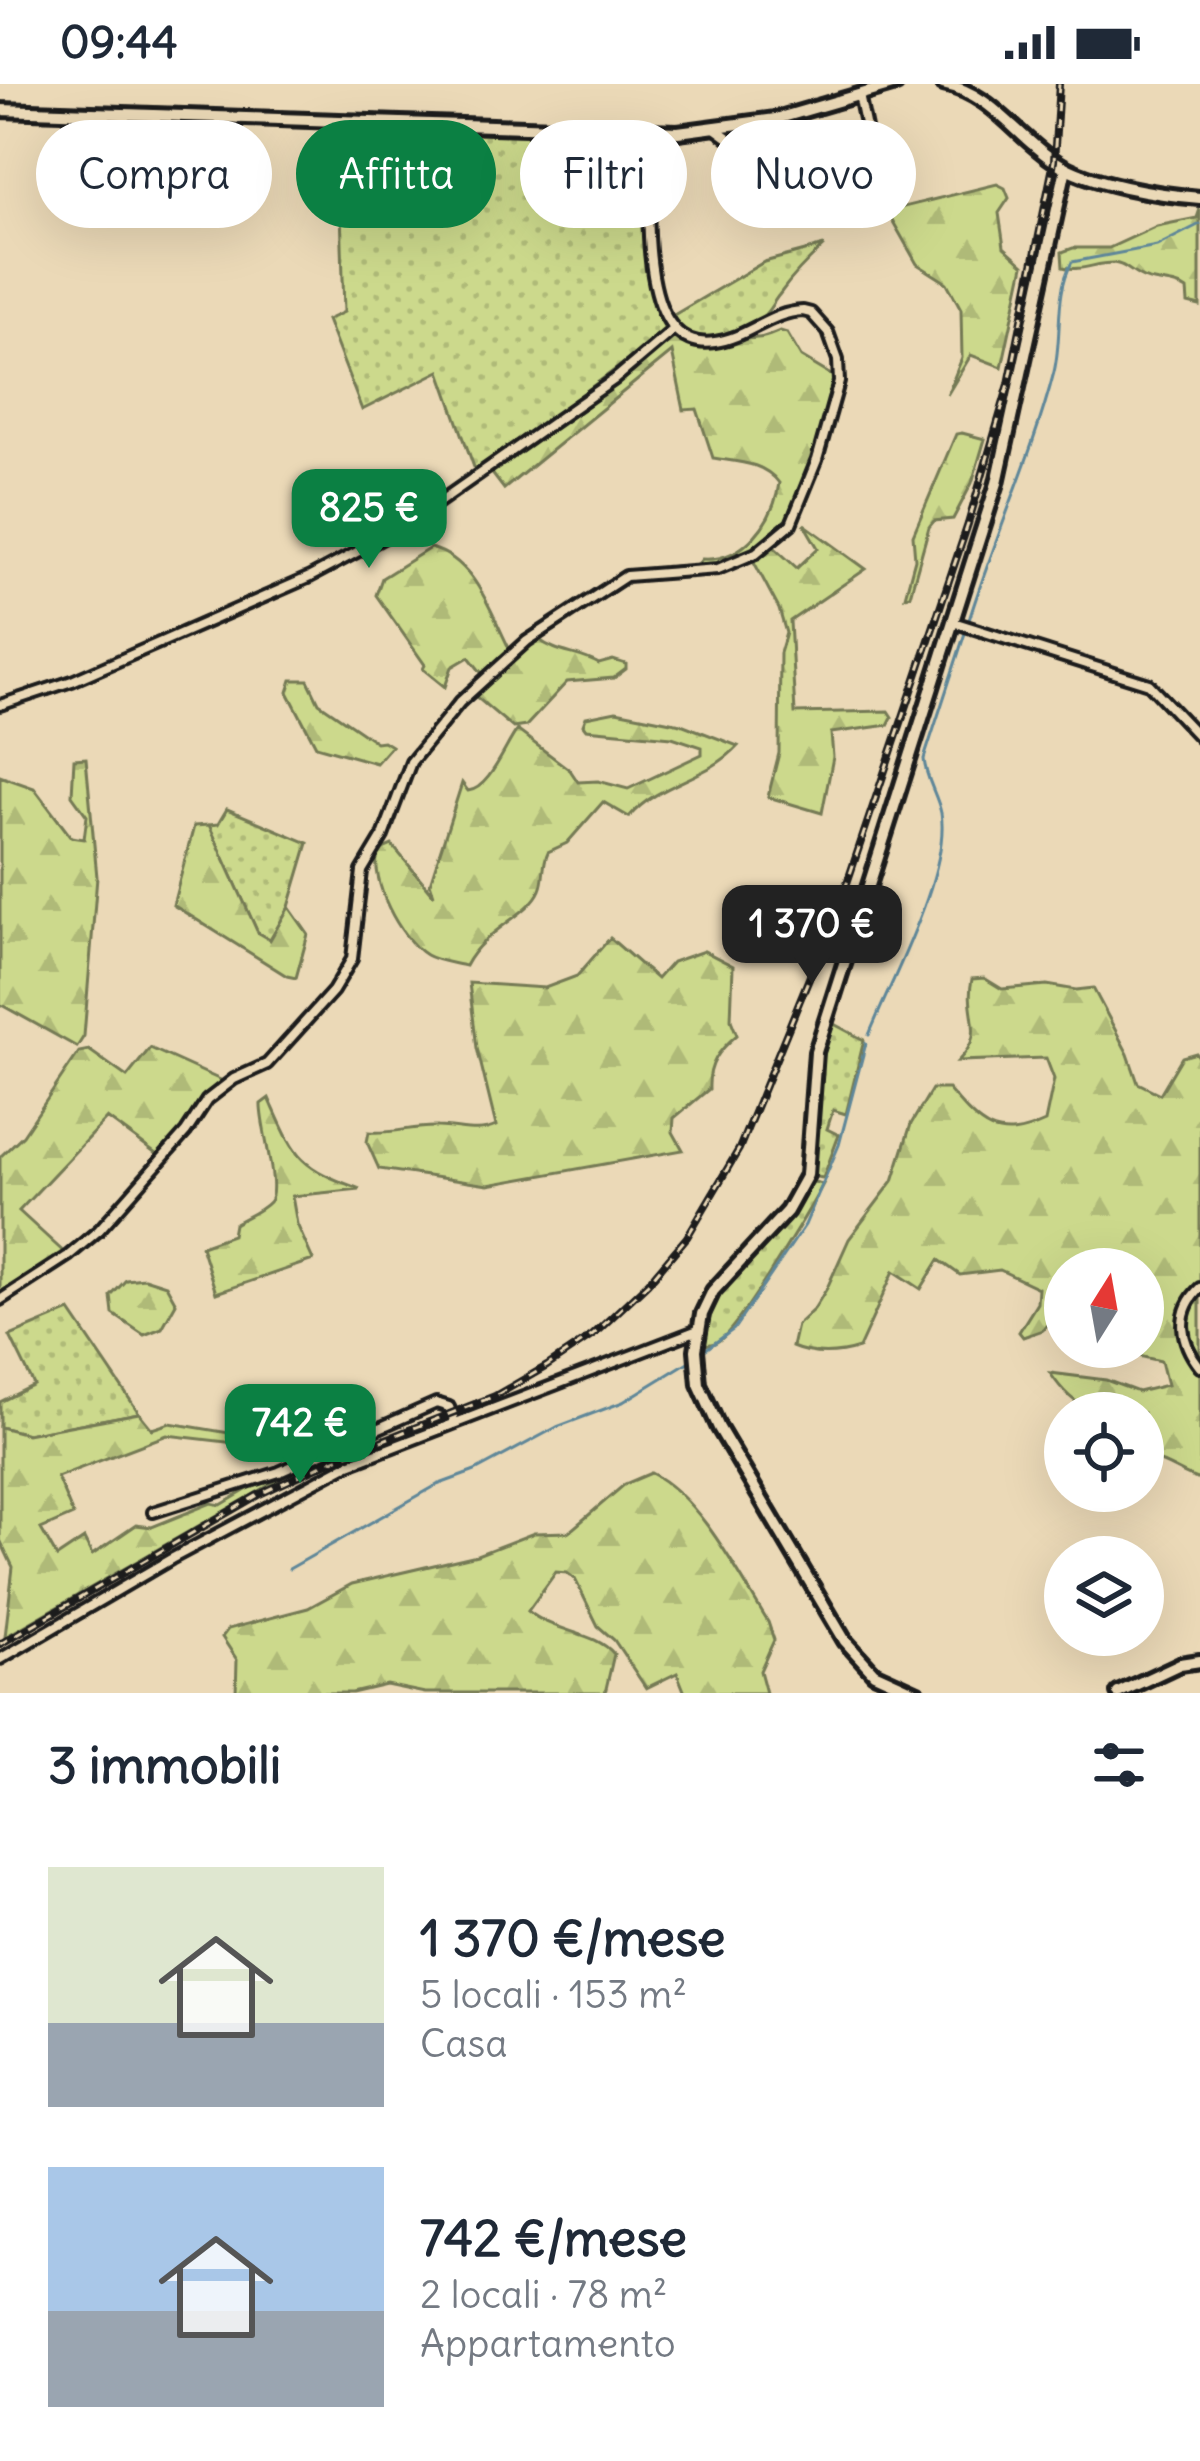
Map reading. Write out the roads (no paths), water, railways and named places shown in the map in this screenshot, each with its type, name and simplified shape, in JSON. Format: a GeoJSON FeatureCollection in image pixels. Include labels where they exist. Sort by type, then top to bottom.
{"type":"FeatureCollection","features":[{"type":"Feature","properties":{"kind":"street"},"geometry":{"type":"LineString","coordinates":[[770,120],[896,84]]}},
{"type":"Feature","properties":{"kind":"street"},"geometry":{"type":"LineString","coordinates":[[947,84],[992,106],[1066,169],[1200,198]]}},
{"type":"Feature","properties":{"kind":"street"},"geometry":{"type":"LineString","coordinates":[[859,95],[864,120]]}},
{"type":"Feature","properties":{"kind":"street"},"geometry":{"type":"LineString","coordinates":[[0,110],[520,128]]}},
{"type":"Feature","properties":{"kind":"street"},"geometry":{"type":"LineString","coordinates":[[919,1693],[874,1673],[844,1641],[708,1404],[696,1367],[698,1330],[706,1303],[721,1279],[787,1211],[807,1175],[816,1052],[1006,451],[1066,169]]}},
{"type":"Feature","properties":{"kind":"street"},"geometry":{"type":"LineString","coordinates":[[0,1300],[99,1230],[187,1132],[207,1100],[234,1079],[267,1064],[333,991],[352,959],[362,871],[383,836],[411,762],[460,702],[526,641],[626,576],[718,569],[756,554],[791,524],[818,460],[839,382],[838,360],[827,332],[811,313],[796,310],[718,342],[693,340],[674,329],[660,298],[646,228]]}},
{"type":"Feature","properties":{"kind":"street"},"geometry":{"type":"LineString","coordinates":[[0,705],[92,672],[310,578],[402,528],[615,379],[674,329]]}},
{"type":"Feature","properties":{"kind":"street"},"geometry":{"type":"LineString","coordinates":[[953,622],[1138,679],[1159,691],[1200,738]]}},
{"type":"Feature","properties":{"kind":"street"},"geometry":{"type":"LineString","coordinates":[[1200,1288],[1186,1306],[1183,1333],[1200,1367]]}},
{"type":"Feature","properties":{"kind":"street"},"geometry":{"type":"LineString","coordinates":[[0,1659],[349,1464],[698,1330]]}},
{"type":"Feature","properties":{"kind":"street"},"geometry":{"type":"LineString","coordinates":[[153,1512],[279,1472],[436,1403],[449,1407],[455,1424]]}},
{"type":"Feature","properties":{"kind":"street"},"geometry":{"type":"LineString","coordinates":[[1118,1693],[1180,1664],[1200,1661]]}},
{"type":"Feature","properties":{"kind":"waterway"},"geometry":{"type":"LineString","coordinates":[[969,620],[1045,404],[1057,358],[1063,287],[1072,262],[1157,246],[1200,224]]}},
{"type":"Feature","properties":{"kind":"waterway"},"geometry":{"type":"LineString","coordinates":[[869,1035],[917,925],[937,864],[941,813],[924,759],[966,630]]}},
{"type":"Feature","properties":{"kind":"waterway"},"geometry":{"type":"LineString","coordinates":[[702,1352],[734,1329],[805,1225],[839,1145],[866,1043]]}},
{"type":"Feature","properties":{"kind":"waterway"},"geometry":{"type":"LineString","coordinates":[[289,1569],[437,1485],[475,1471],[557,1427],[623,1402],[688,1362]]}},
{"type":"Feature","properties":{"kind":"railway"},"geometry":{"type":"LineString","coordinates":[[0,1644],[258,1495],[495,1396],[547,1366],[593,1335],[648,1283],[687,1237],[739,1149],[843,895],[968,524],[1009,384],[1054,161],[1059,84]]}}]}
